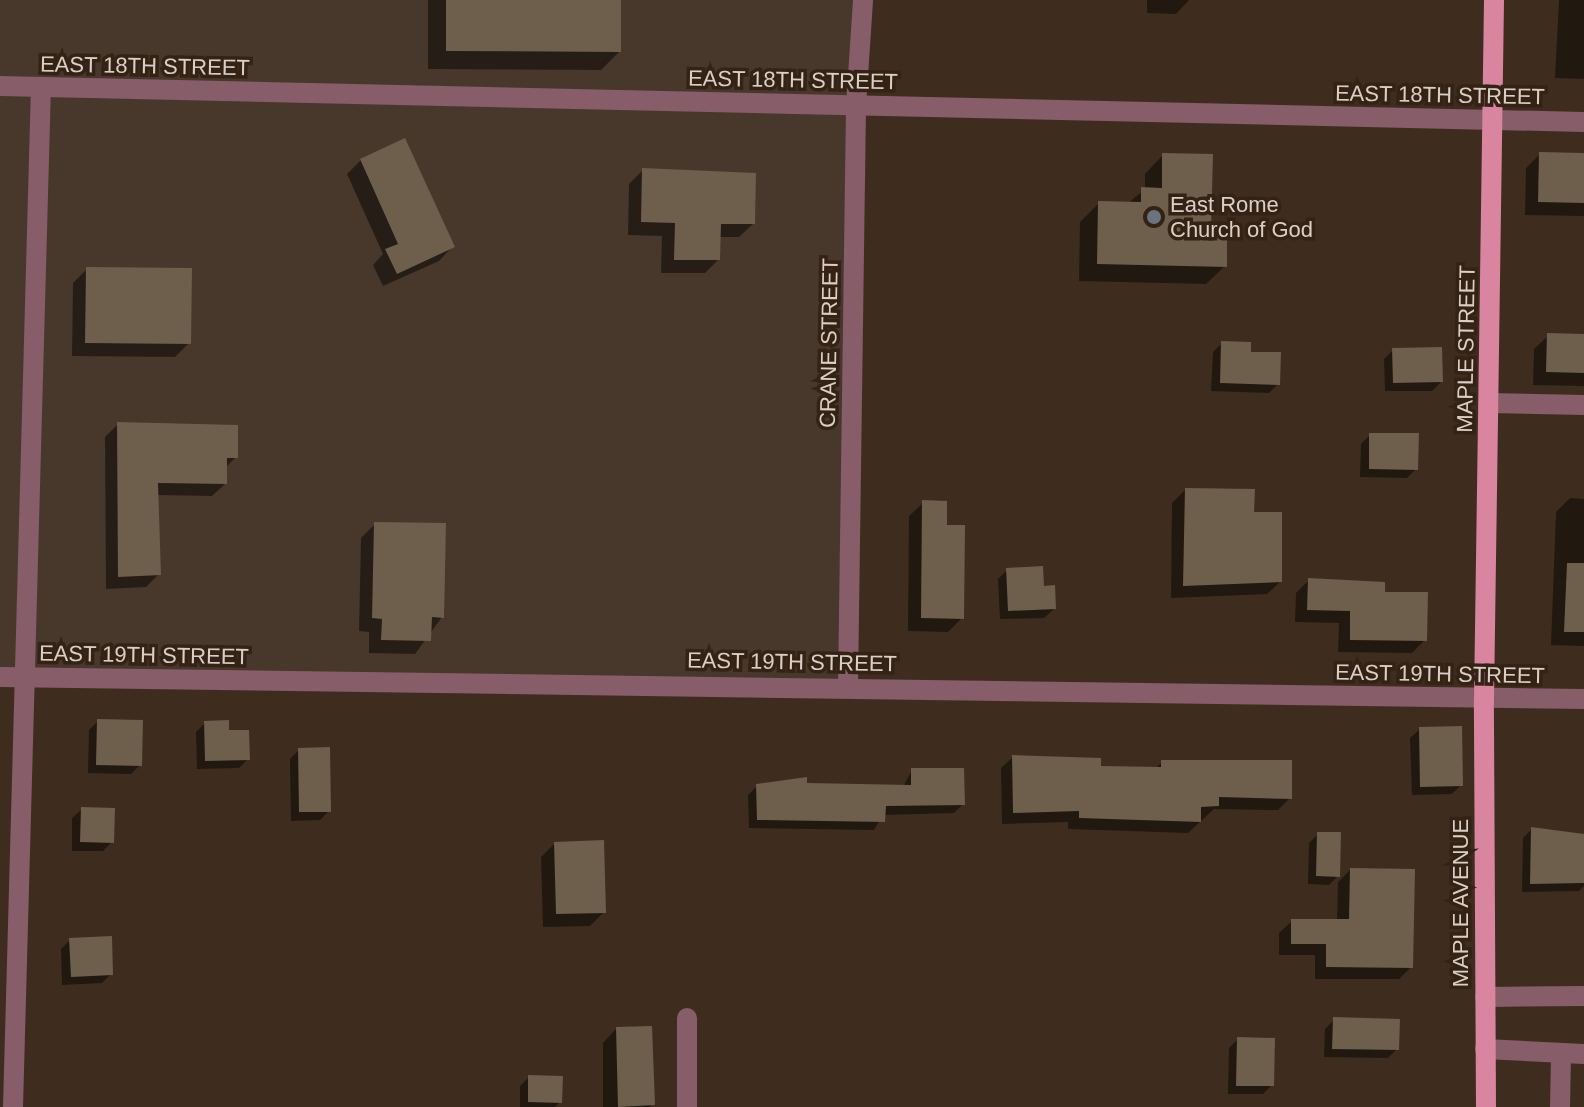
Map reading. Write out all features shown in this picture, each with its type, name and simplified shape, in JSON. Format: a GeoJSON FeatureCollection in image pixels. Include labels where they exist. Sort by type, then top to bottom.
{"type":"FeatureCollection","features":[{"type":"Feature","properties":{"kind":"main road","name":"MAPLE STREET"},"geometry":{"type":"LineString","coordinates":[[1484,699],[1494,0]]}},
{"type":"Feature","properties":{"kind":"main road","name":"MAPLE AVENUE"},"geometry":{"type":"LineString","coordinates":[[1484,699],[1486,1107]]}},
{"type":"Feature","properties":{"kind":"street","name":"CRANE STREET"},"geometry":{"type":"LineString","coordinates":[[848,687],[856,106],[863,0]]}},
{"type":"Feature","properties":{"kind":"street","name":"EAST 18TH STREET"},"geometry":{"type":"LineString","coordinates":[[0,86],[1584,122]]}},
{"type":"Feature","properties":{"kind":"street"},"geometry":{"type":"LineString","coordinates":[[13,1107],[28,677],[41,87]]}},
{"type":"Feature","properties":{"kind":"street"},"geometry":{"type":"LineString","coordinates":[[1489,403],[1584,405]]}},
{"type":"Feature","properties":{"kind":"street","name":"EAST 19TH STREET"},"geometry":{"type":"LineString","coordinates":[[0,677],[1584,699]]}},
{"type":"Feature","properties":{"kind":"street"},"geometry":{"type":"LineString","coordinates":[[1485,997],[1584,996]]}},
{"type":"Feature","properties":{"kind":"street"},"geometry":{"type":"LineString","coordinates":[[687,1018],[687,1107]]}},
{"type":"Feature","properties":{"kind":"street"},"geometry":{"type":"LineString","coordinates":[[1485,1049],[1584,1054]]}},
{"type":"Feature","properties":{"kind":"street"},"geometry":{"type":"LineString","coordinates":[[1560,1107],[1561,1053]]}},
{"type":"Feature","properties":{"kind":"shaded area"},"geometry":{"type":"Polygon","coordinates":[[[0,0],[860,0],[848,687],[0,680],[0,0]]]}},
{"type":"Feature","properties":{"kind":"building"},"geometry":{"type":"Polygon","coordinates":[[[446,0],[621,0],[621,52],[446,51],[446,0]]]}},
{"type":"Feature","properties":{"kind":"building"},"geometry":{"type":"Polygon","coordinates":[[[405,138],[455,247],[397,274],[385,249],[398,244],[360,159],[405,138]]]}},
{"type":"Feature","properties":{"kind":"building"},"geometry":{"type":"Polygon","coordinates":[[[1539,152],[1584,153],[1584,203],[1538,202],[1539,152]]]}},
{"type":"Feature","properties":{"kind":"building","name":"East Rome Church of God"},"geometry":{"type":"Polygon","coordinates":[[[1162,153],[1213,154],[1211,231],[1227,232],[1227,267],[1097,264],[1098,201],[1141,202],[1141,187],[1162,188],[1162,153]]]}},
{"type":"Feature","properties":{"kind":"building"},"geometry":{"type":"Polygon","coordinates":[[[642,168],[756,173],[755,224],[721,224],[720,260],[674,260],[675,223],[641,222],[642,168]]]}},
{"type":"Feature","properties":{"kind":"building"},"geometry":{"type":"Polygon","coordinates":[[[86,267],[192,268],[191,344],[85,343],[86,267]]]}},
{"type":"Feature","properties":{"kind":"building"},"geometry":{"type":"Polygon","coordinates":[[[1547,333],[1584,334],[1584,373],[1546,372],[1547,333]]]}},
{"type":"Feature","properties":{"kind":"building"},"geometry":{"type":"Polygon","coordinates":[[[1221,341],[1251,342],[1251,352],[1281,352],[1280,385],[1220,383],[1221,341]]]}},
{"type":"Feature","properties":{"kind":"building"},"geometry":{"type":"Polygon","coordinates":[[[1442,347],[1443,382],[1393,383],[1392,348],[1442,347]]]}},
{"type":"Feature","properties":{"kind":"building"},"geometry":{"type":"Polygon","coordinates":[[[117,422],[238,425],[238,458],[227,458],[227,484],[158,483],[161,575],[118,577],[117,422]]]}},
{"type":"Feature","properties":{"kind":"building"},"geometry":{"type":"Polygon","coordinates":[[[1369,433],[1419,433],[1418,470],[1369,469],[1369,433]]]}},
{"type":"Feature","properties":{"kind":"building"},"geometry":{"type":"Polygon","coordinates":[[[1185,488],[1255,489],[1254,512],[1282,512],[1282,582],[1183,586],[1185,488]]]}},
{"type":"Feature","properties":{"kind":"building"},"geometry":{"type":"Polygon","coordinates":[[[922,500],[947,501],[947,525],[965,525],[964,619],[921,618],[922,500]]]}},
{"type":"Feature","properties":{"kind":"building"},"geometry":{"type":"Polygon","coordinates":[[[374,522],[446,523],[444,618],[432,617],[431,641],[381,640],[382,619],[372,618],[374,522]]]}},
{"type":"Feature","properties":{"kind":"building"},"geometry":{"type":"Polygon","coordinates":[[[1567,563],[1584,563],[1584,632],[1564,632],[1567,563]]]}},
{"type":"Feature","properties":{"kind":"building"},"geometry":{"type":"Polygon","coordinates":[[[1043,566],[1044,586],[1055,585],[1056,609],[1008,611],[1006,568],[1043,566]]]}},
{"type":"Feature","properties":{"kind":"building"},"geometry":{"type":"Polygon","coordinates":[[[1308,578],[1385,582],[1385,592],[1428,592],[1427,641],[1350,640],[1350,611],[1307,610],[1308,578]]]}},
{"type":"Feature","properties":{"kind":"building"},"geometry":{"type":"Polygon","coordinates":[[[97,719],[143,720],[142,766],[96,765],[97,719]]]}},
{"type":"Feature","properties":{"kind":"building"},"geometry":{"type":"Polygon","coordinates":[[[229,720],[229,730],[249,730],[250,760],[205,761],[204,721],[229,720]]]}},
{"type":"Feature","properties":{"kind":"building"},"geometry":{"type":"Polygon","coordinates":[[[1462,726],[1463,786],[1420,787],[1419,727],[1462,726]]]}},
{"type":"Feature","properties":{"kind":"building"},"geometry":{"type":"Polygon","coordinates":[[[330,747],[331,812],[299,812],[298,748],[330,747]]]}},
{"type":"Feature","properties":{"kind":"building"},"geometry":{"type":"Polygon","coordinates":[[[1012,755],[1101,758],[1101,766],[1161,767],[1161,760],[1292,760],[1292,799],[1219,797],[1219,806],[1201,807],[1201,822],[1079,818],[1079,811],[1013,813],[1012,755]]]}},
{"type":"Feature","properties":{"kind":"building"},"geometry":{"type":"Polygon","coordinates":[[[911,768],[964,768],[965,805],[886,806],[885,822],[757,820],[756,784],[807,777],[807,783],[911,785],[911,768]]]}},
{"type":"Feature","properties":{"kind":"building"},"geometry":{"type":"Polygon","coordinates":[[[81,807],[115,808],[114,843],[80,842],[81,807]]]}},
{"type":"Feature","properties":{"kind":"building"},"geometry":{"type":"Polygon","coordinates":[[[1531,827],[1584,834],[1584,883],[1530,884],[1531,827]]]}},
{"type":"Feature","properties":{"kind":"building"},"geometry":{"type":"Polygon","coordinates":[[[1317,832],[1341,832],[1340,877],[1316,876],[1317,832]]]}},
{"type":"Feature","properties":{"kind":"building"},"geometry":{"type":"Polygon","coordinates":[[[604,840],[606,913],[556,914],[554,842],[604,840]]]}},
{"type":"Feature","properties":{"kind":"building"},"geometry":{"type":"Polygon","coordinates":[[[1350,868],[1415,869],[1413,968],[1326,967],[1326,944],[1291,944],[1291,919],[1349,919],[1350,868]]]}},
{"type":"Feature","properties":{"kind":"building"},"geometry":{"type":"Polygon","coordinates":[[[112,936],[113,975],[71,977],[69,938],[112,936]]]}},
{"type":"Feature","properties":{"kind":"building"},"geometry":{"type":"Polygon","coordinates":[[[1333,1017],[1400,1019],[1399,1050],[1332,1049],[1333,1017]]]}},
{"type":"Feature","properties":{"kind":"building"},"geometry":{"type":"Polygon","coordinates":[[[652,1026],[655,1105],[618,1107],[616,1027],[652,1026]]]}},
{"type":"Feature","properties":{"kind":"building"},"geometry":{"type":"Polygon","coordinates":[[[1237,1037],[1275,1038],[1274,1086],[1236,1086],[1237,1037]]]}},
{"type":"Feature","properties":{"kind":"building"},"geometry":{"type":"Polygon","coordinates":[[[528,1075],[563,1076],[562,1103],[528,1102],[528,1075]]]}},
{"type":"Feature","properties":{"kind":"place","name":"East Rome Church of God"},"geometry":{"type":"Point","coordinates":[1154,217]}}]}
